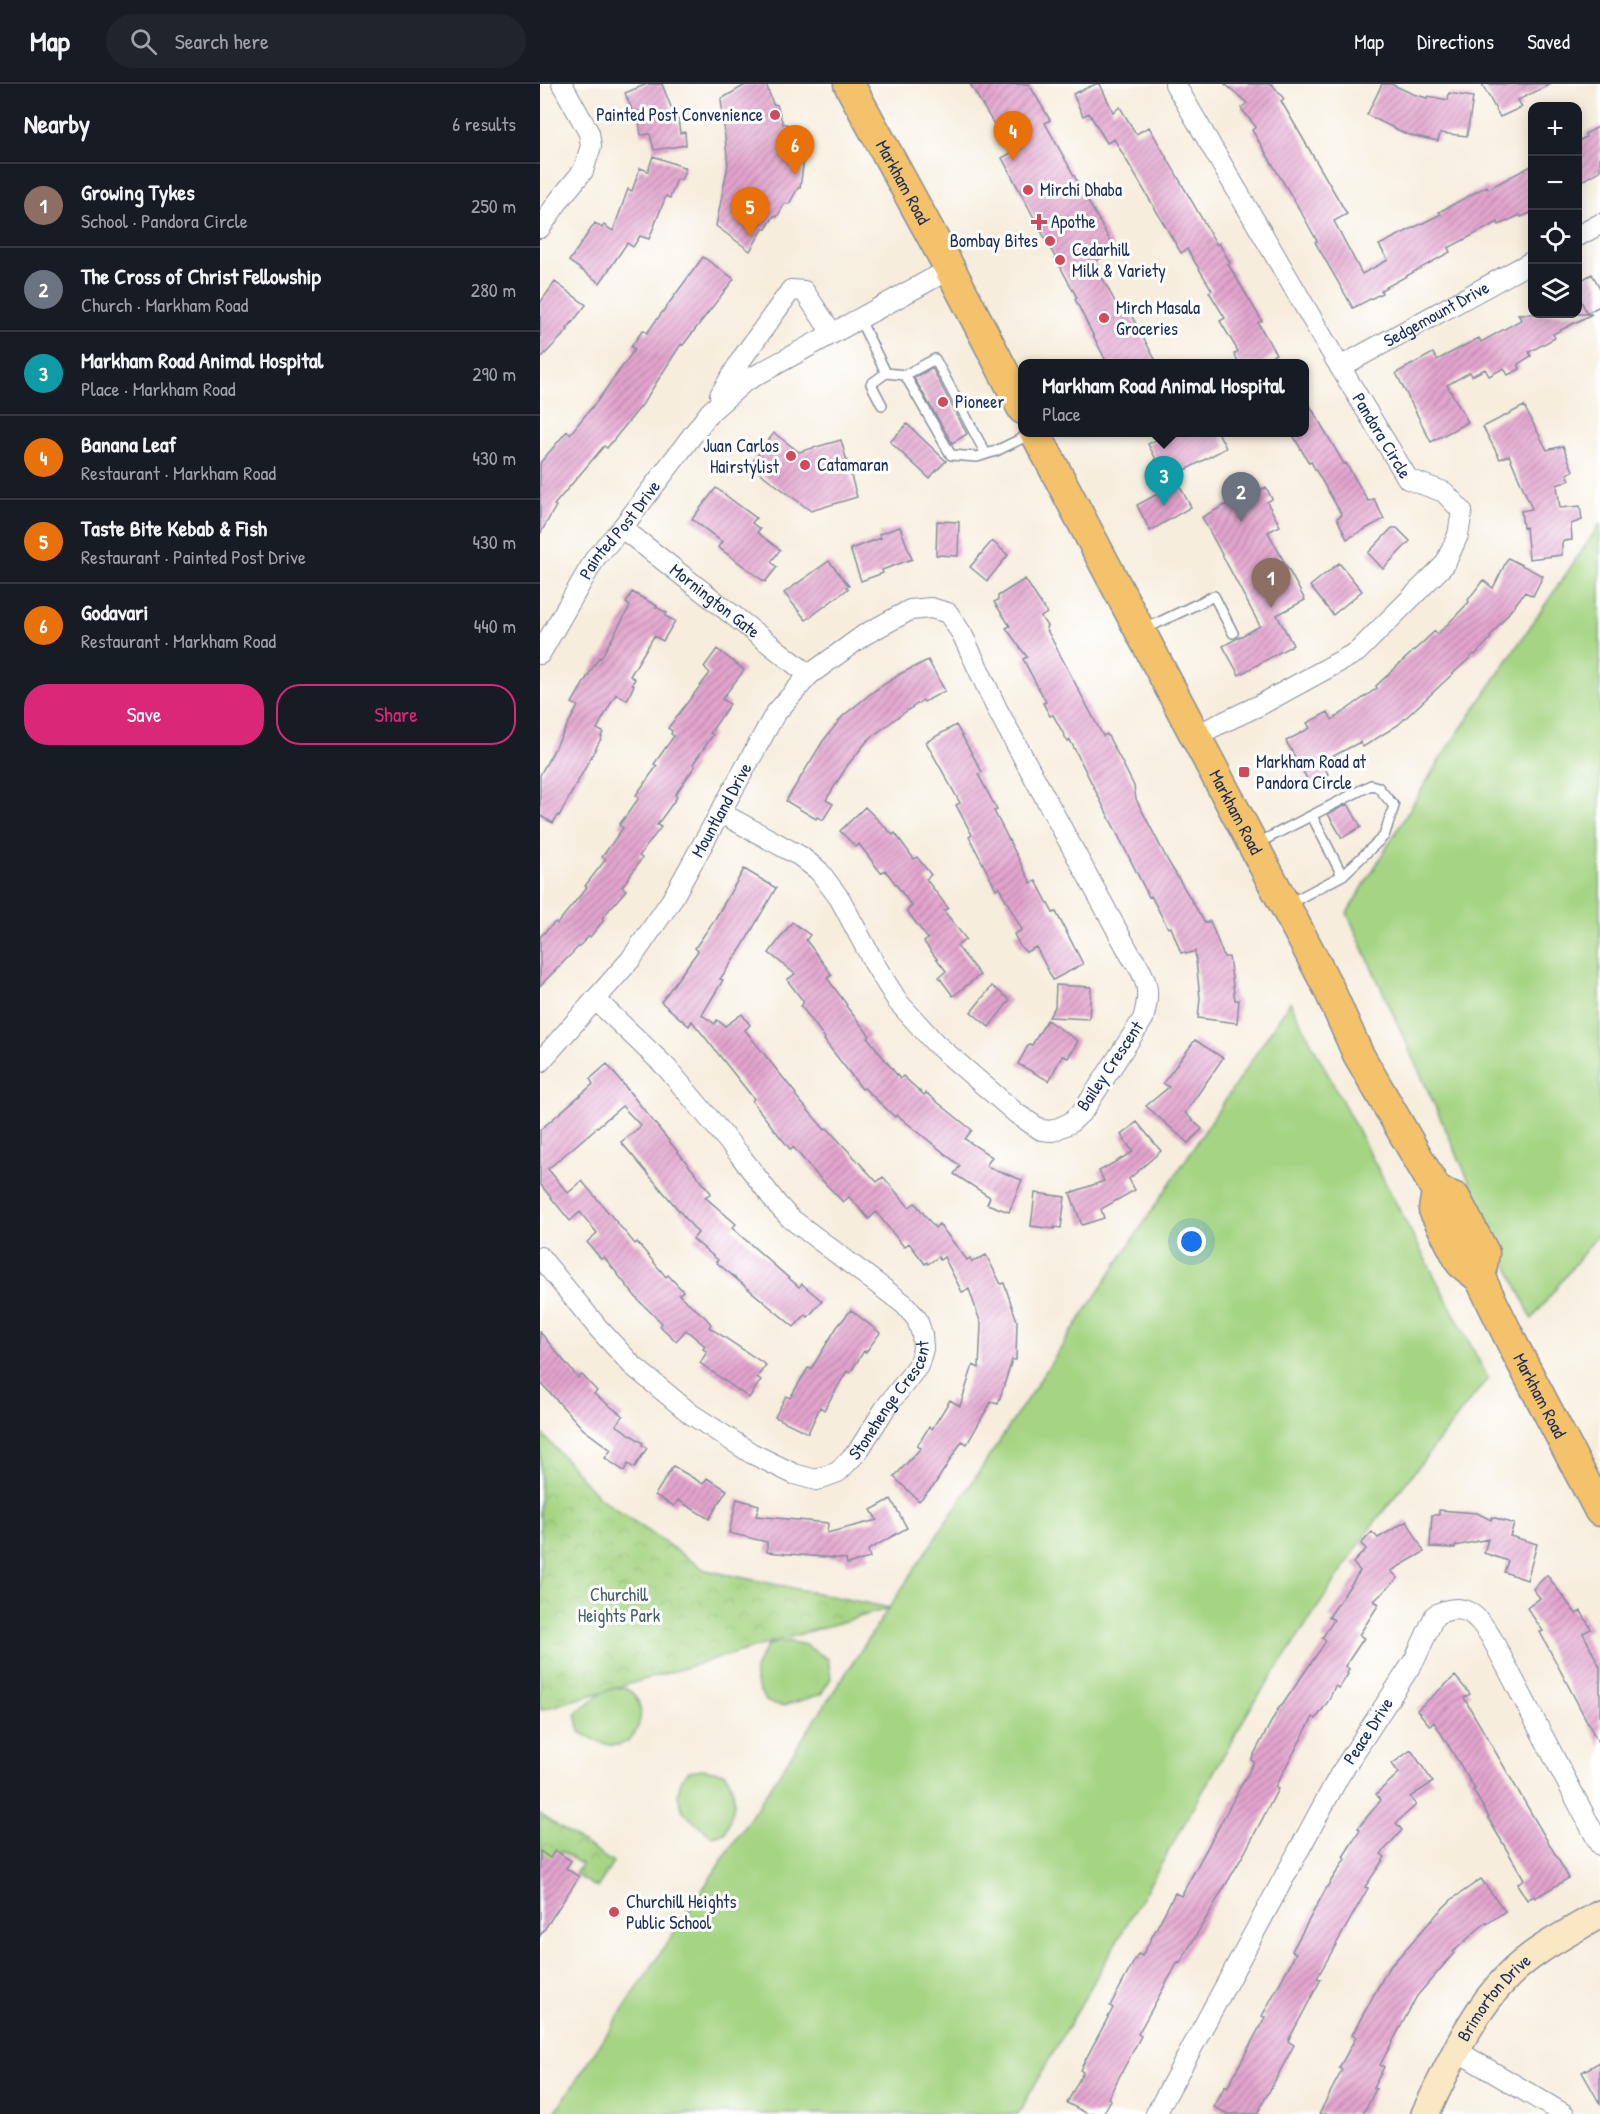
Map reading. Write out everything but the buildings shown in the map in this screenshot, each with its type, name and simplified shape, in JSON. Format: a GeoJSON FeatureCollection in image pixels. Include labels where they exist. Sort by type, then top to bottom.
{"type":"FeatureCollection","features":[{"type":"Feature","properties":{"kind":"main road","name":"Markham Road"},"geometry":{"type":"LineString","coordinates":[[849,84],[1018,399]]}},
{"type":"Feature","properties":{"kind":"main road","name":"Markham Road"},"geometry":{"type":"LineString","coordinates":[[1037,437],[1328,987],[1358,1054],[1437,1191],[1455,1198],[1484,1253],[1480,1278],[1600,1510]]}},
{"type":"Feature","properties":{"kind":"street"},"geometry":{"type":"LineString","coordinates":[[540,228],[583,171],[591,146],[589,133],[562,84]]}},
{"type":"Feature","properties":{"kind":"street","name":"Pandora Circle"},"geometry":{"type":"LineString","coordinates":[[1175,84],[1408,479],[1444,492],[1462,511],[1458,535],[1445,564],[1357,652],[1260,705],[1194,735]]}},
{"type":"Feature","properties":{"kind":"street"},"geometry":{"type":"LineString","coordinates":[[1582,234],[1600,224]]}},
{"type":"Feature","properties":{"kind":"street","name":"Sedgemount Drive"},"geometry":{"type":"LineString","coordinates":[[1340,367],[1528,264]]}},
{"type":"Feature","properties":{"kind":"street","name":"Painted Post Drive"},"geometry":{"type":"LineString","coordinates":[[710,412],[744,382],[950,269]]}},
{"type":"Feature","properties":{"kind":"street","name":"Painted Post Drive"},"geometry":{"type":"LineString","coordinates":[[540,654],[596,557],[622,528],[710,412],[743,357],[791,290],[804,291],[832,333]]}},
{"type":"Feature","properties":{"kind":"street","name":"Mornington Gate"},"geometry":{"type":"LineString","coordinates":[[622,528],[809,675]]}},
{"type":"Feature","properties":{"kind":"street","name":"Mountland Drive"},"geometry":{"type":"LineString","coordinates":[[540,1062],[632,959],[670,901],[776,714],[809,675],[864,635],[910,610],[939,609]]}},
{"type":"Feature","properties":{"kind":"street","name":"Bailey Crescent"},"geometry":{"type":"LineString","coordinates":[[721,813],[800,856],[819,871],[840,899],[898,1002],[935,1043],[1017,1114],[1041,1130],[1052,1131],[1070,1123],[1083,1111],[1143,1019],[1148,1003],[1148,987],[1142,970],[1131,956],[997,708],[962,634],[948,613],[939,609]]}},
{"type":"Feature","properties":{"kind":"street","name":"Stonehenge Crescent"},"geometry":{"type":"LineString","coordinates":[[540,1257],[599,1329],[632,1365],[660,1389],[727,1439],[774,1464],[816,1480],[838,1472],[858,1451],[886,1407],[918,1366],[923,1350],[922,1334],[917,1319],[904,1304],[790,1218],[667,1068],[596,1000]]}},
{"type":"Feature","properties":{"kind":"street","name":"Peace Drive"},"geometry":{"type":"LineString","coordinates":[[1156,2114],[1339,1776],[1415,1659],[1435,1615],[1454,1608],[1467,1611],[1480,1620],[1600,1845]]}},
{"type":"Feature","properties":{"kind":"street","name":"Brimorton Drive"},"geometry":{"type":"LineString","coordinates":[[1425,2114],[1473,2021],[1509,1975],[1543,1947],[1600,1914]]}},
{"type":"Feature","properties":{"kind":"street"},"geometry":{"type":"LineString","coordinates":[[1457,2050],[1564,2114]]}},
{"type":"Feature","properties":{"kind":"lane"},"geometry":{"type":"LineString","coordinates":[[859,318],[886,373]]}},
{"type":"Feature","properties":{"kind":"lane"},"geometry":{"type":"LineString","coordinates":[[882,405],[871,384],[886,373],[905,375],[935,359],[945,385],[965,423],[986,454]]}},
{"type":"Feature","properties":{"kind":"lane"},"geometry":{"type":"LineString","coordinates":[[905,375],[922,398],[943,435],[951,455],[977,457],[1023,437]]}},
{"type":"Feature","properties":{"kind":"lane"},"geometry":{"type":"LineString","coordinates":[[1140,632],[1214,596],[1233,633]]}},
{"type":"Feature","properties":{"kind":"lane"},"geometry":{"type":"LineString","coordinates":[[1253,845],[1371,785],[1378,787],[1393,804],[1394,809],[1384,836],[1342,875],[1284,905]]}},
{"type":"Feature","properties":{"kind":"lane"},"geometry":{"type":"LineString","coordinates":[[1312,816],[1342,875]]}},
{"type":"Feature","properties":{"kind":"green space"},"geometry":{"type":"Polygon","coordinates":[[[1600,524],[1600,1232],[1532,1319],[1347,913],[1439,761],[1600,524]]]}},
{"type":"Feature","properties":{"kind":"green space"},"geometry":{"type":"Polygon","coordinates":[[[1290,1002],[1488,1378],[1371,1527],[1250,1709],[1018,2114],[554,2114],[1290,1002]]]}},
{"type":"Feature","properties":{"kind":"green space","name":"Churchill Heights Park"},"geometry":{"type":"Polygon","coordinates":[[[540,1431],[600,1498],[705,1570],[890,1608],[540,1710],[540,1431]]]}},
{"type":"Feature","properties":{"kind":"green space"},"geometry":{"type":"Polygon","coordinates":[[[788,1641],[805,1645],[828,1659],[831,1678],[821,1694],[784,1706],[767,1702],[757,1686],[755,1674],[756,1667],[768,1645],[788,1641]]]}},
{"type":"Feature","properties":{"kind":"green space"},"geometry":{"type":"Polygon","coordinates":[[[608,1688],[626,1689],[634,1695],[639,1704],[639,1723],[635,1733],[620,1745],[598,1742],[580,1732],[576,1713],[608,1688]]]}},
{"type":"Feature","properties":{"kind":"green space"},"geometry":{"type":"Polygon","coordinates":[[[702,1769],[725,1773],[733,1789],[733,1810],[725,1833],[711,1836],[683,1812],[678,1795],[681,1779],[689,1771],[702,1769]]]}},
{"type":"Feature","properties":{"kind":"green space"},"geometry":{"type":"Polygon","coordinates":[[[540,1814],[613,1863],[597,1888],[575,1874],[581,1864],[561,1851],[553,1863],[540,1853],[540,1814]]]}},
{"type":"Feature","properties":{"kind":"place","name":"Painted Post Convenience"},"geometry":{"type":"Point","coordinates":[775,115]}},
{"type":"Feature","properties":{"kind":"place","name":"Banana Leaf"},"geometry":{"type":"Point","coordinates":[1013,161]}},
{"type":"Feature","properties":{"kind":"place","name":"Godavari"},"geometry":{"type":"Point","coordinates":[795,175]}},
{"type":"Feature","properties":{"kind":"place","name":"Mirchi Dhaba"},"geometry":{"type":"Point","coordinates":[1028,190]}},
{"type":"Feature","properties":{"kind":"place","name":"Apothe"},"geometry":{"type":"Point","coordinates":[1039,222]}},
{"type":"Feature","properties":{"kind":"place","name":"Taste Bite Kebab & Fish"},"geometry":{"type":"Point","coordinates":[750,237]}},
{"type":"Feature","properties":{"kind":"place","name":"Bombay Bites"},"geometry":{"type":"Point","coordinates":[1050,241]}},
{"type":"Feature","properties":{"kind":"place","name":"Cedarhill Milk & Variety"},"geometry":{"type":"Point","coordinates":[1060,260]}},
{"type":"Feature","properties":{"kind":"place","name":"Mirch Masala Groceries"},"geometry":{"type":"Point","coordinates":[1104,318]}},
{"type":"Feature","properties":{"kind":"place","name":"Pioneer"},"geometry":{"type":"Point","coordinates":[943,402]}},
{"type":"Feature","properties":{"kind":"place","name":"Juan Carlos Hairstylist"},"geometry":{"type":"Point","coordinates":[791,456]}},
{"type":"Feature","properties":{"kind":"place","name":"Catamaran"},"geometry":{"type":"Point","coordinates":[805,465]}},
{"type":"Feature","properties":{"kind":"place","name":"Markham Road Animal Hospital"},"geometry":{"type":"Point","coordinates":[1164,506]}},
{"type":"Feature","properties":{"kind":"place","name":"The Cross of Christ Fellowship"},"geometry":{"type":"Point","coordinates":[1241,522]}},
{"type":"Feature","properties":{"kind":"place","name":"Growing Tykes"},"geometry":{"type":"Point","coordinates":[1271,608]}},
{"type":"Feature","properties":{"kind":"place","name":"Markham Road at Pandora Circle"},"geometry":{"type":"Point","coordinates":[1244,772]}},
{"type":"Feature","properties":{"kind":"place","name":"Churchill Heights Public School"},"geometry":{"type":"Point","coordinates":[614,1912]}}]}
